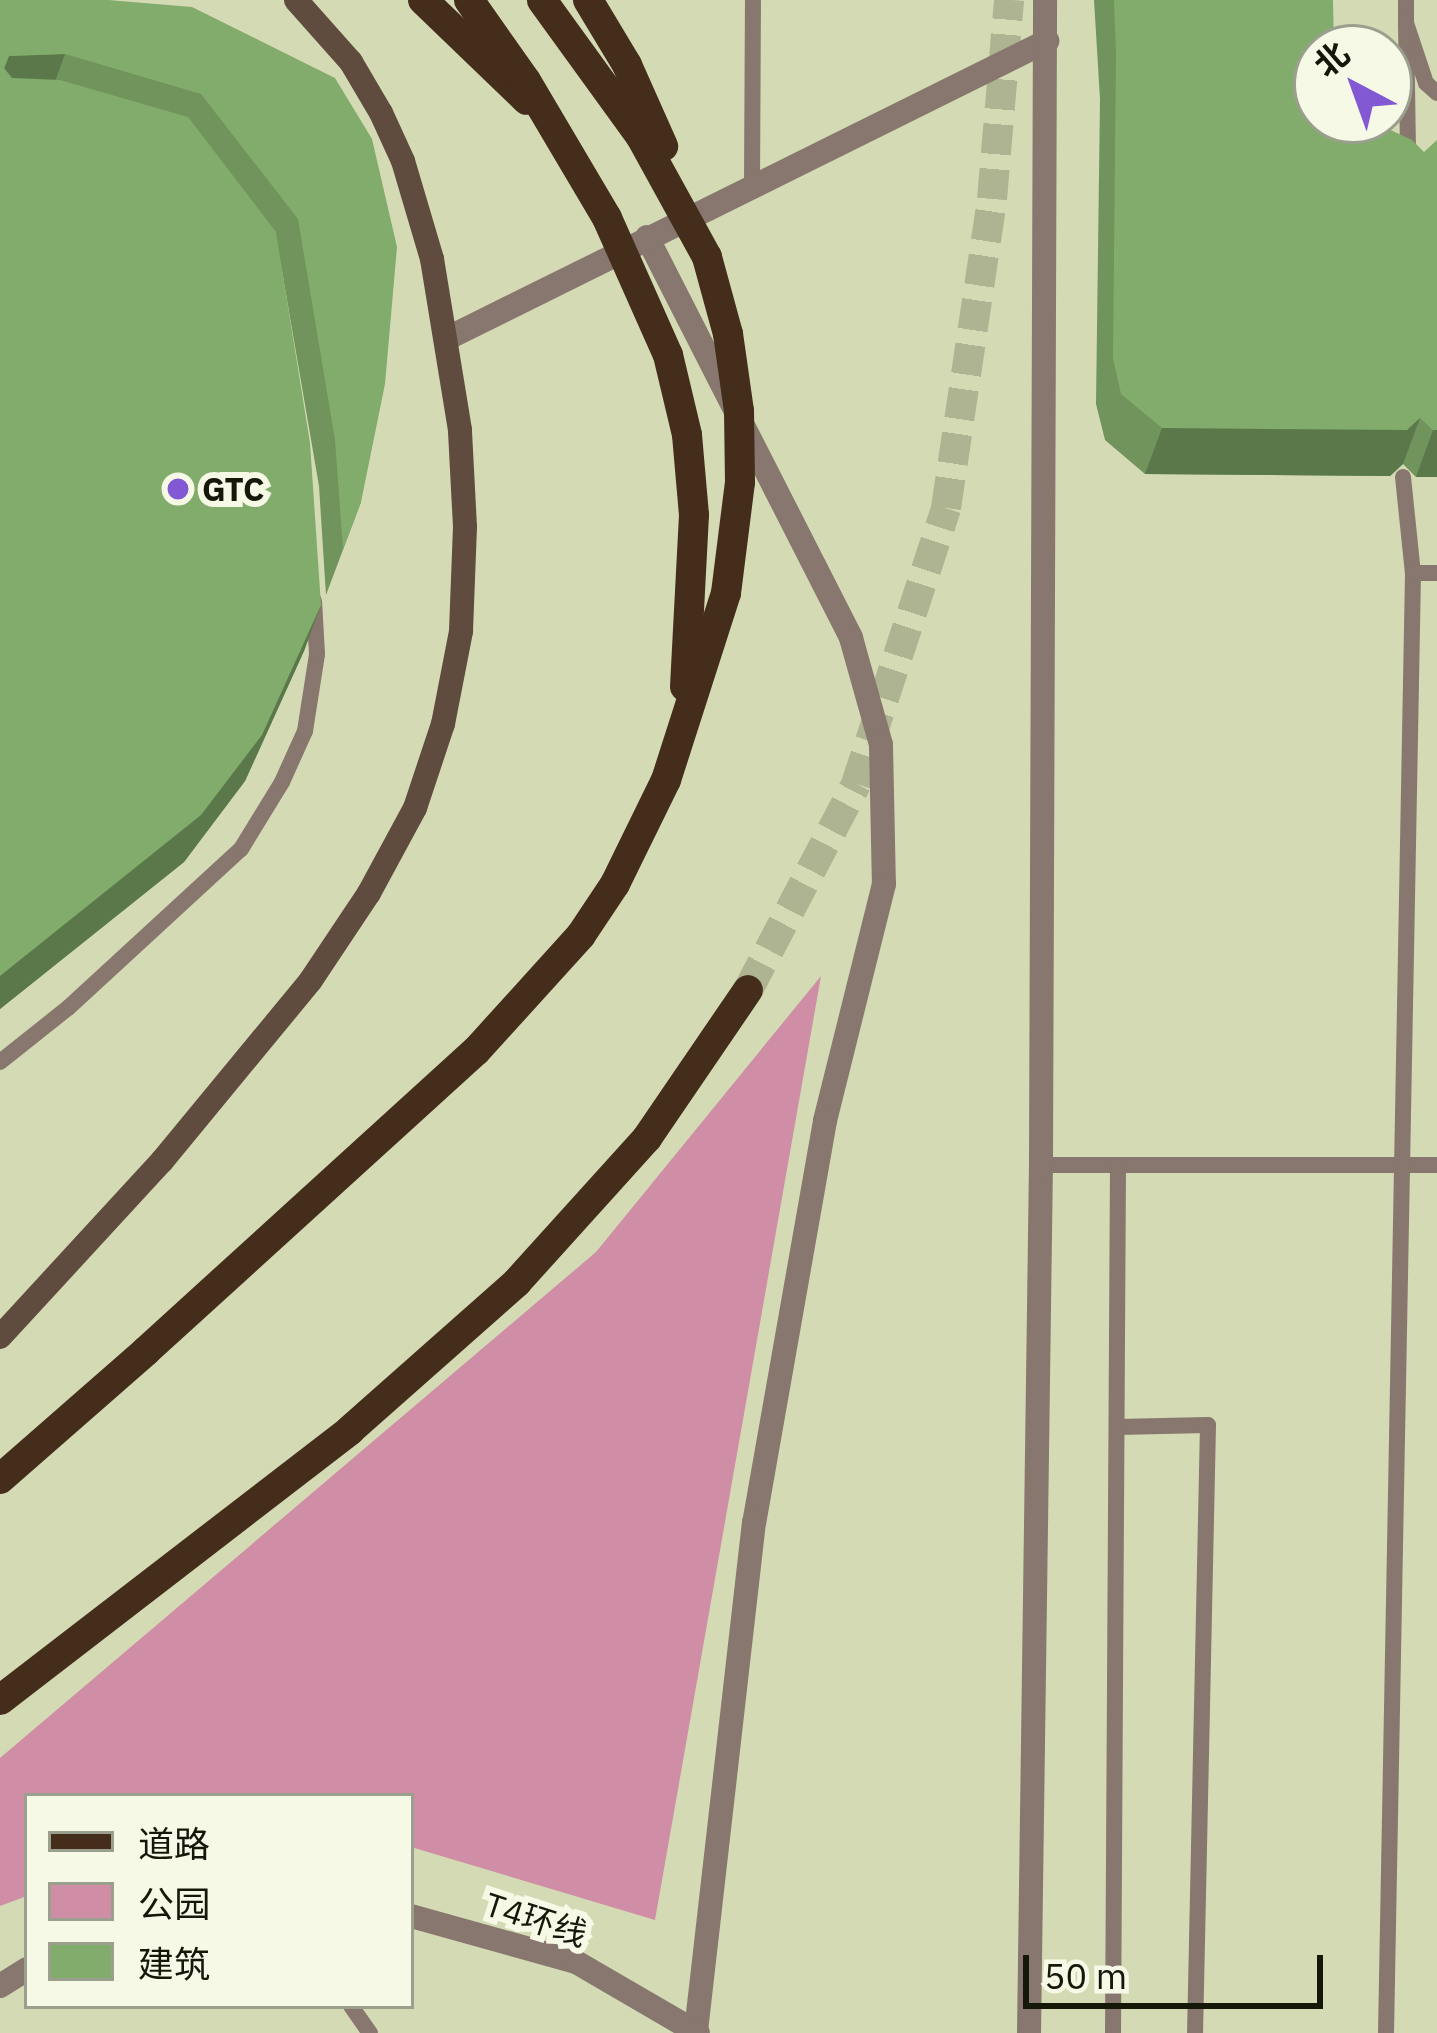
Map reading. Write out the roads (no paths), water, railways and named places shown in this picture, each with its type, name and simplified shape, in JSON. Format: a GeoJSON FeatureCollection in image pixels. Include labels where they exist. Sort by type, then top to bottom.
{"type":"FeatureCollection","features":[{"type":"Feature","properties":{"kind":"main road"},"geometry":{"type":"LineString","coordinates":[[0,1337],[253,1055],[358,910],[415,808],[443,724],[461,631],[465,527],[460,430],[432,259],[403,161],[381,112],[351,62],[296,0]]}},
{"type":"Feature","properties":{"kind":"main road"},"geometry":{"type":"LineString","coordinates":[[423,0],[499,68],[563,140]]}},
{"type":"Feature","properties":{"kind":"main road"},"geometry":{"type":"LineString","coordinates":[[469,0],[563,140],[640,286],[668,355],[687,435],[694,515],[682,729]]}},
{"type":"Feature","properties":{"kind":"main road"},"geometry":{"type":"LineString","coordinates":[[542,0],[640,137],[707,257]]}},
{"type":"Feature","properties":{"kind":"main road"},"geometry":{"type":"LineString","coordinates":[[0,1479],[430,1094],[539,986],[615,884],[659,797],[726,593],[740,482],[739,411],[728,334],[707,257],[627,65],[588,0]]}},
{"type":"Feature","properties":{"kind":"main road"},"geometry":{"type":"LineString","coordinates":[[0,1700],[350,1430],[517,1282],[647,1138],[748,991]]}},
{"type":"Feature","properties":{"kind":"street"},"geometry":{"type":"LineString","coordinates":[[1029,2033],[1041,1165],[1045,0]]}},
{"type":"Feature","properties":{"kind":"street"},"geometry":{"type":"LineString","coordinates":[[448,338],[1047,41]]}},
{"type":"Feature","properties":{"kind":"street"},"geometry":{"type":"LineString","coordinates":[[647,237],[825,581],[851,638],[881,745],[884,884],[825,1121],[754,1522],[696,2032]]}},
{"type":"Feature","properties":{"kind":"street","name":"T4环线"},"geometry":{"type":"LineString","coordinates":[[414,1917],[576,1962],[696,2032]]}},
{"type":"Feature","properties":{"kind":"lane"},"geometry":{"type":"LineString","coordinates":[[752,184],[753,0]]}},
{"type":"Feature","properties":{"kind":"lane"},"geometry":{"type":"LineString","coordinates":[[1406,0],[1408,186]]}},
{"type":"Feature","properties":{"kind":"lane"},"geometry":{"type":"LineString","coordinates":[[1406,23],[1426,83],[1437,93]]}},
{"type":"Feature","properties":{"kind":"lane"},"geometry":{"type":"LineString","coordinates":[[1386,2033],[1414,573],[1403,476]]}},
{"type":"Feature","properties":{"kind":"lane"},"geometry":{"type":"LineString","coordinates":[[1414,573],[1437,574]]}},
{"type":"Feature","properties":{"kind":"lane"},"geometry":{"type":"LineString","coordinates":[[0,1062],[68,1008],[241,849],[282,782],[304,731],[317,654],[313,583]]}},
{"type":"Feature","properties":{"kind":"lane"},"geometry":{"type":"LineString","coordinates":[[1041,1165],[1437,1165]]}},
{"type":"Feature","properties":{"kind":"lane"},"geometry":{"type":"LineString","coordinates":[[1113,2033],[1118,1167]]}},
{"type":"Feature","properties":{"kind":"lane"},"geometry":{"type":"LineString","coordinates":[[1117,1427],[1208,1425],[1195,2033]]}},
{"type":"Feature","properties":{"kind":"tunnel"},"geometry":{"type":"LineString","coordinates":[[748,990],[856,784],[946,508],[992,199],[1009,0]]}},
{"type":"Feature","properties":{"kind":"place","name":"GTC"},"geometry":{"type":"Point","coordinates":[178,489]}}]}
